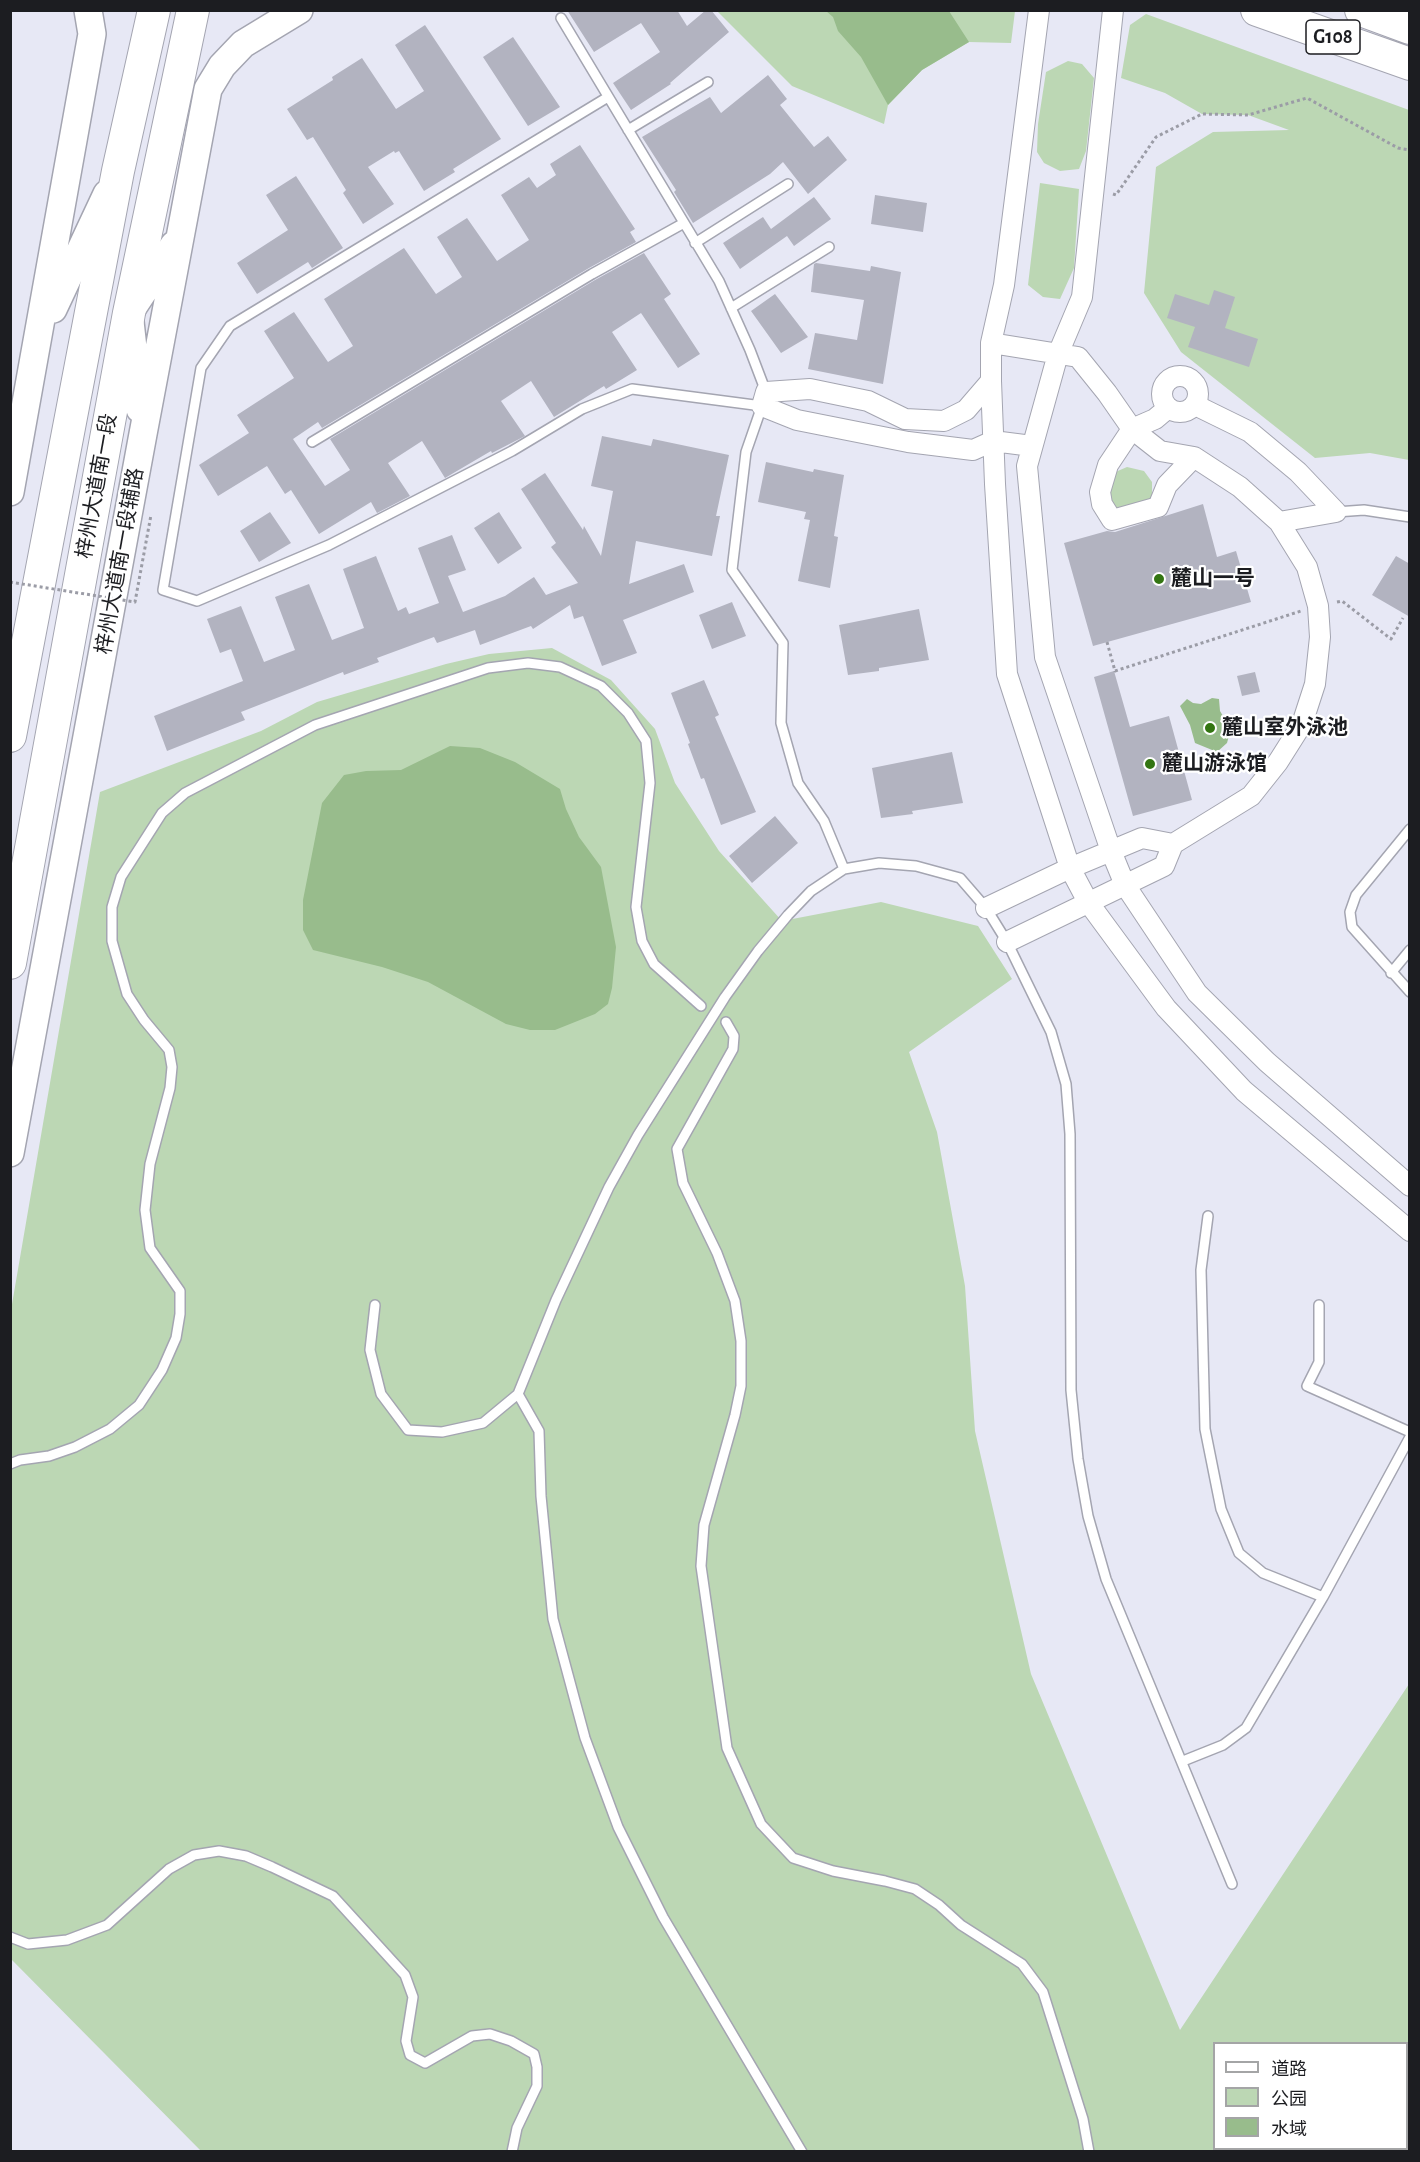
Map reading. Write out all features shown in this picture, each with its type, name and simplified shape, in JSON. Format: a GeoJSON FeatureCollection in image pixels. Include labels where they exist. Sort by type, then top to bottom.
{"type":"FeatureCollection","features":[{"type":"Feature","properties":{"kind":"highway","name":"梓州大道南一段"},"geometry":{"type":"LineString","coordinates":[[10,736],[118,171],[154,10]]}},
{"type":"Feature","properties":{"kind":"highway","name":"梓州大道南一段"},"geometry":{"type":"LineString","coordinates":[[10,963],[129,313],[193,10]]}},
{"type":"Feature","properties":{"kind":"highway","name":"G108"},"geometry":{"type":"LineString","coordinates":[[1257,10],[1410,64]]}},
{"type":"Feature","properties":{"kind":"highway","name":"G108"},"geometry":{"type":"LineString","coordinates":[[1361,10],[1410,28]]}},
{"type":"Feature","properties":{"kind":"main road"},"geometry":{"type":"LineString","coordinates":[[10,492],[14,453],[38,342],[92,34],[88,10]]}},
{"type":"Feature","properties":{"kind":"main road","name":"梓州大道南一段辅路"},"geometry":{"type":"LineString","coordinates":[[10,1153],[208,89],[222,66],[243,44],[299,10]]}},
{"type":"Feature","properties":{"kind":"main road"},"geometry":{"type":"LineString","coordinates":[[38,342],[118,171]]}},
{"type":"Feature","properties":{"kind":"main road"},"geometry":{"type":"LineString","coordinates":[[142,434],[129,313],[182,234]]}},
{"type":"Feature","properties":{"kind":"street"},"geometry":{"type":"LineString","coordinates":[[1039,10],[1004,285],[992,343],[993,441],[1007,674],[1070,868],[1088,902],[1166,1008],[1244,1091],[1410,1231]]}},
{"type":"Feature","properties":{"kind":"street"},"geometry":{"type":"LineString","coordinates":[[1113,10],[1082,297],[1058,354],[1027,466],[1045,657],[1111,851],[1125,885],[1197,993],[1267,1062],[1410,1186]]}},
{"type":"Feature","properties":{"kind":"street"},"geometry":{"type":"LineString","coordinates":[[992,343],[1078,357],[1132,429],[1160,451],[1194,457],[1240,487],[1280,522],[1307,567],[1318,606],[1320,637],[1315,684],[1302,724],[1278,762],[1251,796],[1173,844],[1164,866],[1007,942]]}},
{"type":"Feature","properties":{"kind":"street"},"geometry":{"type":"LineString","coordinates":[[1185,376],[1194,383],[1198,394],[1195,405],[1185,412],[1168,408],[1161,391],[1167,380],[1185,376]]}},
{"type":"Feature","properties":{"kind":"street"},"geometry":{"type":"LineString","coordinates":[[764,399],[810,389],[868,401],[904,419],[944,421],[966,410],[991,381]]}},
{"type":"Feature","properties":{"kind":"street"},"geometry":{"type":"LineString","coordinates":[[842,428],[839,413],[851,398]]}},
{"type":"Feature","properties":{"kind":"street"},"geometry":{"type":"LineString","coordinates":[[764,399],[797,420],[908,442],[973,450],[993,441],[1032,446]]}},
{"type":"Feature","properties":{"kind":"street"},"geometry":{"type":"LineString","coordinates":[[1195,405],[1250,432],[1298,472],[1336,512]]}},
{"type":"Feature","properties":{"kind":"street"},"geometry":{"type":"LineString","coordinates":[[1168,408],[1155,419],[1132,429],[1108,465],[1102,478],[1100,492],[1102,504],[1112,520],[1158,507],[1167,484],[1194,457]]}},
{"type":"Feature","properties":{"kind":"street"},"geometry":{"type":"LineString","coordinates":[[1280,522],[1336,512]]}},
{"type":"Feature","properties":{"kind":"street"},"geometry":{"type":"LineString","coordinates":[[986,908],[1070,868],[1142,838],[1173,844]]}},
{"type":"Feature","properties":{"kind":"lane"},"geometry":{"type":"LineString","coordinates":[[561,18],[718,281],[750,350],[764,399],[746,452],[732,570],[783,643],[781,723],[798,783],[824,821],[844,868]]}},
{"type":"Feature","properties":{"kind":"lane"},"geometry":{"type":"LineString","coordinates":[[628,130],[708,82]]}},
{"type":"Feature","properties":{"kind":"lane"},"geometry":{"type":"LineString","coordinates":[[608,97],[230,326],[201,368],[162,590],[197,601],[208,597],[329,544],[512,451],[582,409],[632,389],[764,399]]}},
{"type":"Feature","properties":{"kind":"lane"},"geometry":{"type":"LineString","coordinates":[[696,243],[788,184]]}},
{"type":"Feature","properties":{"kind":"lane"},"geometry":{"type":"LineString","coordinates":[[312,442],[592,274],[684,223]]}},
{"type":"Feature","properties":{"kind":"lane"},"geometry":{"type":"LineString","coordinates":[[731,308],[829,247]]}},
{"type":"Feature","properties":{"kind":"lane"},"geometry":{"type":"LineString","coordinates":[[1336,512],[1364,510],[1410,518]]}},
{"type":"Feature","properties":{"kind":"lane"},"geometry":{"type":"LineString","coordinates":[[10,1464],[58,1453],[110,1429],[139,1406],[162,1370],[176,1338],[180,1314],[180,1291],[150,1248],[145,1210],[150,1164],[170,1088],[172,1066],[169,1050],[144,1020],[127,994],[112,941],[112,907],[122,877],[162,813],[185,793],[315,725],[488,668],[528,663],[560,667],[601,686],[628,713],[646,741],[650,783],[636,907],[642,941],[654,964],[691,999],[702,1006]]}},
{"type":"Feature","properties":{"kind":"lane"},"geometry":{"type":"LineString","coordinates":[[1410,828],[1356,895],[1350,912],[1352,927],[1410,992]]}},
{"type":"Feature","properties":{"kind":"lane"},"geometry":{"type":"LineString","coordinates":[[375,1305],[370,1350],[381,1394],[408,1430],[442,1432],[483,1423],[518,1394],[556,1300],[609,1187],[638,1135],[725,997],[758,951],[811,891],[844,868],[879,863],[916,866],[960,878],[986,908],[1007,942],[1051,1032],[1066,1084],[1070,1134],[1071,1390],[1078,1459],[1088,1516],[1106,1579],[1232,1884]]}},
{"type":"Feature","properties":{"kind":"lane"},"geometry":{"type":"LineString","coordinates":[[1391,973],[1410,950]]}},
{"type":"Feature","properties":{"kind":"lane"},"geometry":{"type":"LineString","coordinates":[[726,1022],[734,1036],[733,1049],[677,1149],[683,1183],[717,1253],[735,1301],[741,1341],[741,1386],[704,1525],[700,1566],[727,1748],[761,1824],[793,1858],[832,1871],[915,1889],[939,1905],[961,1925],[1022,1964],[1042,1992],[1083,2119],[1089,2151]]}},
{"type":"Feature","properties":{"kind":"lane"},"geometry":{"type":"LineString","coordinates":[[1208,1216],[1201,1270],[1205,1429],[1221,1509],[1239,1553],[1263,1573],[1323,1597]]}},
{"type":"Feature","properties":{"kind":"lane"},"geometry":{"type":"LineString","coordinates":[[1183,1761],[1222,1745],[1246,1728],[1323,1597],[1410,1434],[1306,1386],[1319,1362],[1319,1305]]}},
{"type":"Feature","properties":{"kind":"lane"},"geometry":{"type":"LineString","coordinates":[[518,1394],[539,1431],[541,1496],[554,1619],[585,1738],[618,1827],[663,1917],[802,2151]]}},
{"type":"Feature","properties":{"kind":"lane"},"geometry":{"type":"LineString","coordinates":[[10,1938],[28,1944],[67,1940],[107,1925],[169,1869],[194,1855],[219,1851],[246,1856],[272,1866],[333,1896],[405,1975],[413,1997],[406,2041],[410,2055],[425,2063],[472,2036],[490,2034],[511,2041],[534,2054],[537,2086],[518,2128],[512,2151]]}},
{"type":"Feature","properties":{"kind":"path"},"geometry":{"type":"LineString","coordinates":[[1094,189],[1116,195],[1156,137],[1202,114],[1248,115],[1307,99],[1398,148],[1410,150]]}},
{"type":"Feature","properties":{"kind":"path"},"geometry":{"type":"LineString","coordinates":[[10,582],[135,602],[151,515]]}},
{"type":"Feature","properties":{"kind":"path"},"geometry":{"type":"LineString","coordinates":[[1107,642],[1114,671],[1318,606],[1342,601],[1391,639],[1403,618]]}},
{"type":"Feature","properties":{"kind":"green space"},"geometry":{"type":"Polygon","coordinates":[[[717,11],[1015,11],[1011,43],[969,42],[922,70],[888,105],[884,124],[792,86],[717,11]]]}},
{"type":"Feature","properties":{"kind":"green space"},"geometry":{"type":"Polygon","coordinates":[[[1146,14],[1409,110],[1409,460],[1370,453],[1315,458],[1181,352],[1144,293],[1156,167],[1213,132],[1289,130],[1248,115],[1202,114],[1165,93],[1121,78],[1130,25],[1146,14]]]}},
{"type":"Feature","properties":{"kind":"green space"},"geometry":{"type":"Polygon","coordinates":[[[1068,61],[1082,64],[1094,78],[1086,151],[1079,169],[1060,171],[1044,163],[1037,152],[1038,124],[1046,72],[1068,61]]]}},
{"type":"Feature","properties":{"kind":"green space"},"geometry":{"type":"Polygon","coordinates":[[[1040,183],[1079,189],[1074,268],[1060,299],[1043,297],[1028,285],[1040,183]]]}},
{"type":"Feature","properties":{"kind":"green space"},"geometry":{"type":"Polygon","coordinates":[[[1127,467],[1144,471],[1152,482],[1152,497],[1149,504],[1136,513],[1114,508],[1109,502],[1108,480],[1113,473],[1127,467]]]}},
{"type":"Feature","properties":{"kind":"green space"},"geometry":{"type":"Polygon","coordinates":[[[552,648],[611,680],[655,729],[675,783],[719,851],[782,921],[881,902],[978,926],[1012,979],[909,1052],[937,1132],[965,1286],[975,1431],[1031,1674],[1180,2030],[1409,1684],[1409,2151],[201,2151],[11,1959],[11,1310],[100,792],[261,731],[317,702],[446,664],[489,654],[552,648]]]}},
{"type":"Feature","properties":{"kind":"water"},"geometry":{"type":"Polygon","coordinates":[[[826,11],[949,11],[969,42],[922,70],[888,105],[861,57],[838,31],[833,17],[826,11]]]}},
{"type":"Feature","properties":{"kind":"water","name":"麓山室外泳池"},"geometry":{"type":"Polygon","coordinates":[[[1212,698],[1219,699],[1220,711],[1230,732],[1227,743],[1217,752],[1195,743],[1190,725],[1180,706],[1187,699],[1201,704],[1212,698]]]}},
{"type":"Feature","properties":{"kind":"water"},"geometry":{"type":"Polygon","coordinates":[[[450,746],[480,748],[515,762],[560,789],[579,837],[601,867],[616,947],[608,1004],[595,1014],[555,1030],[530,1030],[506,1024],[428,982],[382,967],[313,950],[303,930],[303,900],[322,803],[344,775],[366,771],[401,770],[450,746]]]}},
{"type":"Feature","properties":{"kind":"building"},"geometry":{"type":"Polygon","coordinates":[[[567,10],[677,10],[687,26],[706,10],[711,10],[729,32],[671,84],[631,110],[613,83],[660,52],[641,23],[594,52],[567,10]]]}},
{"type":"Feature","properties":{"kind":"building"},"geometry":{"type":"Polygon","coordinates":[[[425,25],[501,139],[453,169],[455,172],[424,191],[399,151],[395,153],[394,151],[368,167],[394,204],[363,224],[343,193],[346,190],[313,137],[307,140],[287,109],[333,80],[332,77],[362,58],[396,109],[424,91],[395,45],[425,25]]]}},
{"type":"Feature","properties":{"kind":"building"},"geometry":{"type":"Polygon","coordinates":[[[513,37],[560,107],[528,126],[483,57],[513,37]]]}},
{"type":"Feature","properties":{"kind":"building"},"geometry":{"type":"Polygon","coordinates":[[[768,75],[787,99],[780,105],[814,147],[828,136],[847,160],[808,194],[783,162],[770,174],[693,223],[674,192],[676,190],[642,137],[710,97],[721,113],[768,75]]]}},
{"type":"Feature","properties":{"kind":"building"},"geometry":{"type":"Polygon","coordinates":[[[580,145],[635,229],[630,232],[636,242],[322,428],[318,422],[293,439],[325,486],[350,470],[330,439],[644,253],[671,294],[664,299],[700,354],[678,368],[641,313],[612,332],[637,370],[606,389],[604,386],[554,417],[531,381],[501,401],[525,436],[492,453],[491,451],[445,478],[422,441],[388,463],[410,496],[377,513],[371,502],[319,534],[291,490],[285,494],[267,466],[218,496],[199,465],[249,433],[237,415],[294,378],[264,331],[294,312],[328,362],[353,346],[324,299],[404,248],[436,294],[462,277],[437,237],[467,218],[497,261],[529,240],[501,195],[529,177],[537,188],[556,175],[550,164],[580,145]]]}},
{"type":"Feature","properties":{"kind":"building"},"geometry":{"type":"Polygon","coordinates":[[[296,176],[343,248],[312,268],[308,262],[257,294],[237,263],[288,230],[266,195],[296,176]]]}},
{"type":"Feature","properties":{"kind":"building"},"geometry":{"type":"Polygon","coordinates":[[[875,195],[927,203],[923,232],[871,224],[875,195]]]}},
{"type":"Feature","properties":{"kind":"building"},"geometry":{"type":"Polygon","coordinates":[[[814,197],[831,219],[794,246],[787,236],[740,269],[723,243],[763,217],[771,229],[814,197]]]}},
{"type":"Feature","properties":{"kind":"building"},"geometry":{"type":"Polygon","coordinates":[[[814,264],[870,271],[871,266],[901,272],[883,384],[808,369],[815,333],[857,340],[864,300],[811,292],[814,264]]]}},
{"type":"Feature","properties":{"kind":"building"},"geometry":{"type":"Polygon","coordinates":[[[1214,290],[1235,297],[1225,328],[1258,339],[1249,367],[1188,347],[1195,327],[1167,318],[1175,294],[1209,305],[1214,290]]]}},
{"type":"Feature","properties":{"kind":"building"},"geometry":{"type":"Polygon","coordinates":[[[775,294],[808,337],[781,353],[751,311],[775,294]]]}},
{"type":"Feature","properties":{"kind":"building"},"geometry":{"type":"Polygon","coordinates":[[[602,436],[651,446],[653,439],[729,455],[716,516],[720,516],[712,556],[636,541],[629,584],[684,564],[694,592],[623,620],[637,653],[602,666],[583,616],[574,619],[570,605],[533,629],[531,626],[480,645],[475,630],[437,643],[434,637],[377,658],[379,662],[344,675],[343,672],[241,712],[245,720],[167,751],[154,716],[243,681],[231,649],[220,653],[207,619],[241,606],[264,662],[295,650],[275,597],[309,584],[332,640],[364,628],[343,569],[376,556],[398,611],[406,607],[409,614],[439,603],[418,548],[452,535],[466,570],[448,576],[463,612],[505,596],[534,577],[546,595],[578,583],[551,547],[556,543],[521,489],[545,473],[583,530],[584,526],[601,556],[613,491],[591,486],[602,436]]]}},
{"type":"Feature","properties":{"kind":"building"},"geometry":{"type":"Polygon","coordinates":[[[766,462],[813,472],[814,469],[844,475],[834,536],[838,537],[830,588],[798,581],[810,520],[804,519],[806,512],[758,502],[766,462]]]}},
{"type":"Feature","properties":{"kind":"building","name":"麓山一号"},"geometry":{"type":"Polygon","coordinates":[[[1203,504],[1217,557],[1236,551],[1251,602],[1093,646],[1064,543],[1107,531],[1115,532],[1203,504]]]}},
{"type":"Feature","properties":{"kind":"building"},"geometry":{"type":"Polygon","coordinates":[[[270,512],[291,543],[259,562],[240,531],[270,512]]]}},
{"type":"Feature","properties":{"kind":"building"},"geometry":{"type":"Polygon","coordinates":[[[499,512],[522,548],[498,564],[474,528],[499,512]]]}},
{"type":"Feature","properties":{"kind":"building"},"geometry":{"type":"Polygon","coordinates":[[[1396,556],[1410,564],[1410,617],[1372,595],[1396,556]]]}},
{"type":"Feature","properties":{"kind":"building"},"geometry":{"type":"Polygon","coordinates":[[[732,602],[746,636],[712,649],[699,615],[732,602]]]}},
{"type":"Feature","properties":{"kind":"building"},"geometry":{"type":"Polygon","coordinates":[[[919,609],[929,660],[848,675],[839,625],[919,609]]]}},
{"type":"Feature","properties":{"kind":"building","name":"麓山游泳馆"},"geometry":{"type":"Polygon","coordinates":[[[1114,671],[1130,727],[1169,716],[1192,800],[1133,816],[1094,677],[1114,671]]]}},
{"type":"Feature","properties":{"kind":"building"},"geometry":{"type":"Polygon","coordinates":[[[1255,672],[1260,692],[1242,696],[1237,676],[1255,672]]]}},
{"type":"Feature","properties":{"kind":"building"},"geometry":{"type":"Polygon","coordinates":[[[704,680],[719,715],[715,717],[756,812],[721,825],[704,778],[701,779],[671,693],[704,680]]]}},
{"type":"Feature","properties":{"kind":"building"},"geometry":{"type":"Polygon","coordinates":[[[952,752],[963,803],[912,811],[913,814],[881,818],[872,768],[952,752]]]}},
{"type":"Feature","properties":{"kind":"building"},"geometry":{"type":"Polygon","coordinates":[[[775,816],[798,843],[752,883],[729,856],[775,816]]]}},
{"type":"Feature","properties":{"kind":"place","name":"麓山一号"},"geometry":{"type":"Point","coordinates":[1159,579]}},
{"type":"Feature","properties":{"kind":"place","name":"麓山室外泳池"},"geometry":{"type":"Point","coordinates":[1210,728]}},
{"type":"Feature","properties":{"kind":"place","name":"麓山游泳馆"},"geometry":{"type":"Point","coordinates":[1150,764]}}]}
